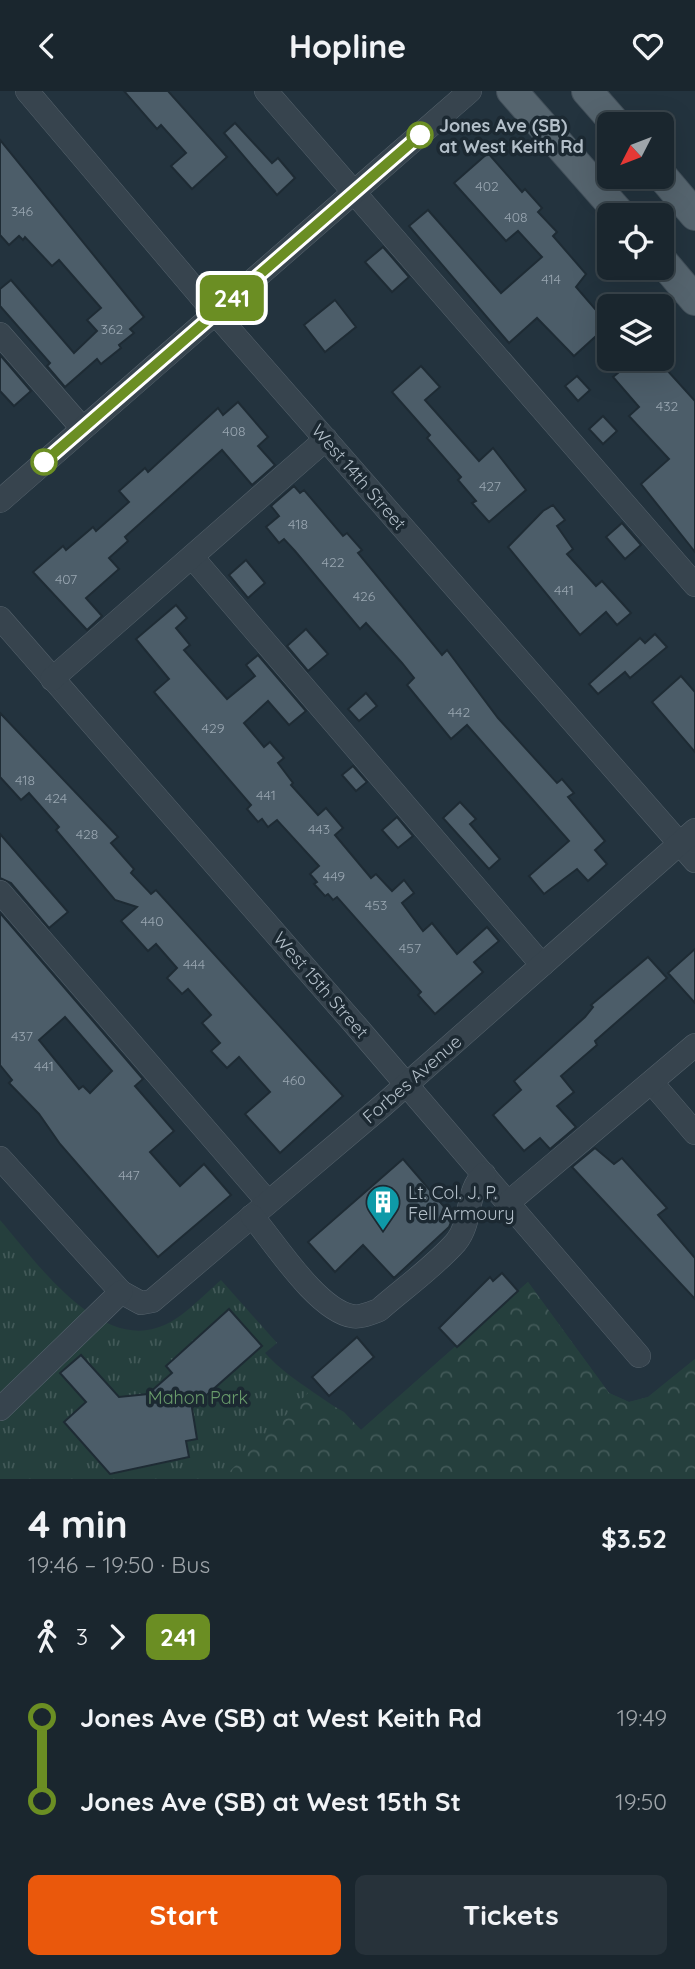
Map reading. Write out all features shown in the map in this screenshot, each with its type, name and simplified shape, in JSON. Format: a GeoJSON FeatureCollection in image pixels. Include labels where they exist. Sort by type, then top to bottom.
{"type":"FeatureCollection","features":[{"type":"Feature","properties":{"kind":"main road"},"geometry":{"type":"LineString","coordinates":[[512,91],[610,203]]}},
{"type":"Feature","properties":{"kind":"main road"},"geometry":{"type":"LineString","coordinates":[[587,91],[605,112]]}},
{"type":"Feature","properties":{"kind":"main road"},"geometry":{"type":"LineString","coordinates":[[673,189],[695,215]]}},
{"type":"Feature","properties":{"kind":"main road"},"geometry":{"type":"LineString","coordinates":[[674,275],[695,300]]}},
{"type":"Feature","properties":{"kind":"street","name":"West 14th Street"},"geometry":{"type":"LineString","coordinates":[[27,91],[326,439],[687,837],[695,861]]}},
{"type":"Feature","properties":{"kind":"street"},"geometry":{"type":"LineString","coordinates":[[266,91],[695,585]]}},
{"type":"Feature","properties":{"kind":"street"},"geometry":{"type":"LineString","coordinates":[[0,501],[470,91]]}},
{"type":"Feature","properties":{"kind":"street"},"geometry":{"type":"LineString","coordinates":[[0,334],[82,428]]}},
{"type":"Feature","properties":{"kind":"street"},"geometry":{"type":"LineString","coordinates":[[52,679],[326,439]]}},
{"type":"Feature","properties":{"kind":"street"},"geometry":{"type":"LineString","coordinates":[[193,558],[542,965]]}},
{"type":"Feature","properties":{"kind":"street","name":"West 15th Street"},"geometry":{"type":"LineString","coordinates":[[0,618],[407,1084],[639,1356]]}},
{"type":"Feature","properties":{"kind":"street","name":"Forbes Avenue"},"geometry":{"type":"LineString","coordinates":[[121,1292],[141,1303],[152,1301],[407,1084],[687,837]]}},
{"type":"Feature","properties":{"kind":"street"},"geometry":{"type":"LineString","coordinates":[[0,892],[260,1209],[323,1302],[352,1316],[379,1310],[456,1242],[467,1224],[474,1184],[484,1174]]}},
{"type":"Feature","properties":{"kind":"street"},"geometry":{"type":"LineString","coordinates":[[509,1202],[653,1084],[695,1045]]}},
{"type":"Feature","properties":{"kind":"street"},"geometry":{"type":"LineString","coordinates":[[653,1084],[695,1133]]}},
{"type":"Feature","properties":{"kind":"street"},"geometry":{"type":"LineString","coordinates":[[0,1159],[121,1292],[0,1409]]}},
{"type":"Feature","properties":{"kind":"green space","name":"Mahon Park"},"geometry":{"type":"Polygon","coordinates":[[[0,1220],[68,1296],[111,1325],[133,1330],[165,1325],[221,1280],[277,1343],[265,1353],[361,1430],[528,1282],[609,1393],[629,1402],[648,1397],[695,1359],[695,1479],[0,1479],[0,1220]]]}},
{"type":"Feature","properties":{"kind":"green space"},"geometry":{"type":"Polygon","coordinates":[[[528,1282],[609,1393],[629,1402],[648,1397],[695,1359],[695,1479],[201,1479],[228,1473],[309,1392],[344,1412],[361,1430],[528,1282]]]}},
{"type":"Feature","properties":{"kind":"building"},"geometry":{"type":"Polygon","coordinates":[[[124,91],[168,91],[227,157],[192,189],[171,166],[186,153],[161,125],[157,129],[124,91]]]}},
{"type":"Feature","properties":{"kind":"building"},"geometry":{"type":"Polygon","coordinates":[[[235,123],[272,163],[278,158],[295,178],[277,195],[224,133],[235,123]]]}},
{"type":"Feature","properties":{"kind":"building"},"geometry":{"type":"Polygon","coordinates":[[[0,140],[144,317],[130,329],[134,333],[119,345],[121,348],[101,364],[97,359],[65,387],[47,366],[50,363],[0,306],[0,289],[11,280],[74,353],[97,331],[87,320],[101,308],[59,260],[52,266],[25,237],[23,240],[19,236],[9,245],[0,235],[0,140]]]}},
{"type":"Feature","properties":{"kind":"building"},"geometry":{"type":"Polygon","coordinates":[[[488,153],[522,192],[525,189],[542,208],[538,212],[557,232],[553,236],[586,274],[576,287],[597,311],[597,339],[595,337],[574,356],[537,318],[509,343],[409,226],[428,210],[501,293],[542,257],[518,231],[506,241],[454,183],[488,153]]]}},
{"type":"Feature","properties":{"kind":"building"},"geometry":{"type":"Polygon","coordinates":[[[383,247],[409,277],[392,292],[365,262],[383,247]]]}},
{"type":"Feature","properties":{"kind":"building"},"geometry":{"type":"Polygon","coordinates":[[[335,300],[356,327],[325,352],[304,325],[335,300]]]}},
{"type":"Feature","properties":{"kind":"building"},"geometry":{"type":"Polygon","coordinates":[[[0,355],[31,391],[14,406],[0,391],[0,355]]]}},
{"type":"Feature","properties":{"kind":"building"},"geometry":{"type":"Polygon","coordinates":[[[421,366],[440,387],[425,400],[479,461],[493,448],[526,490],[489,522],[472,503],[476,501],[458,480],[461,477],[427,438],[430,435],[392,392],[421,366]]]}},
{"type":"Feature","properties":{"kind":"building"},"geometry":{"type":"Polygon","coordinates":[[[620,371],[668,371],[695,401],[695,552],[641,484],[669,459],[629,416],[639,407],[613,377],[620,371]]]}},
{"type":"Feature","properties":{"kind":"building"},"geometry":{"type":"Polygon","coordinates":[[[577,376],[590,390],[578,401],[565,386],[577,376]]]}},
{"type":"Feature","properties":{"kind":"building"},"geometry":{"type":"Polygon","coordinates":[[[238,402],[268,437],[258,446],[275,465],[252,485],[222,450],[125,537],[128,541],[109,558],[119,569],[86,598],[102,616],[87,630],[33,572],[63,546],[66,550],[93,527],[96,531],[129,502],[119,491],[145,468],[148,472],[218,408],[223,415],[238,402]]]}},
{"type":"Feature","properties":{"kind":"building"},"geometry":{"type":"Polygon","coordinates":[[[603,416],[617,431],[603,444],[589,429],[603,416]]]}},
{"type":"Feature","properties":{"kind":"building"},"geometry":{"type":"Polygon","coordinates":[[[294,486],[300,493],[304,490],[343,536],[347,533],[362,550],[358,553],[442,655],[447,650],[498,718],[557,783],[562,779],[574,793],[568,797],[605,841],[595,850],[607,864],[588,881],[577,869],[544,894],[529,876],[569,841],[467,725],[451,739],[407,685],[414,678],[402,663],[366,623],[360,629],[284,539],[279,543],[266,527],[279,516],[271,506],[294,486]]]}},
{"type":"Feature","properties":{"kind":"building"},"geometry":{"type":"Polygon","coordinates":[[[553,505],[565,520],[557,526],[573,549],[567,554],[596,586],[602,581],[631,613],[617,625],[606,612],[580,635],[508,547],[543,511],[553,505]]]}},
{"type":"Feature","properties":{"kind":"building"},"geometry":{"type":"Polygon","coordinates":[[[622,523],[641,545],[625,559],[606,537],[622,523]]]}},
{"type":"Feature","properties":{"kind":"building"},"geometry":{"type":"Polygon","coordinates":[[[246,560],[265,583],[248,598],[229,575],[246,560]]]}},
{"type":"Feature","properties":{"kind":"building"},"geometry":{"type":"Polygon","coordinates":[[[176,605],[187,618],[176,628],[190,645],[184,650],[227,699],[255,676],[246,665],[258,655],[306,711],[289,725],[268,701],[244,723],[264,747],[270,742],[284,758],[278,763],[293,783],[291,785],[318,815],[326,808],[343,828],[335,835],[371,878],[376,874],[392,891],[404,880],[414,893],[402,903],[423,931],[432,923],[457,954],[487,927],[499,941],[474,962],[483,972],[435,1014],[418,995],[421,992],[337,897],[333,900],[328,894],[325,896],[314,884],[317,882],[310,874],[319,866],[277,820],[268,827],[262,819],[258,822],[247,809],[251,805],[154,692],[169,679],[136,639],[176,605]]]}},
{"type":"Feature","properties":{"kind":"building"},"geometry":{"type":"Polygon","coordinates":[[[306,629],[328,654],[308,671],[287,646],[306,629]]]}},
{"type":"Feature","properties":{"kind":"building"},"geometry":{"type":"Polygon","coordinates":[[[655,634],[667,647],[630,678],[625,672],[598,694],[589,684],[640,638],[645,643],[655,634]]]}},
{"type":"Feature","properties":{"kind":"building"},"geometry":{"type":"Polygon","coordinates":[[[681,676],[695,692],[695,752],[652,702],[681,676]]]}},
{"type":"Feature","properties":{"kind":"building"},"geometry":{"type":"Polygon","coordinates":[[[366,693],[377,706],[359,721],[348,709],[366,693]]]}},
{"type":"Feature","properties":{"kind":"building"},"geometry":{"type":"Polygon","coordinates":[[[0,713],[118,837],[111,843],[134,869],[131,873],[151,894],[156,890],[343,1096],[280,1153],[245,1114],[270,1092],[239,1057],[227,1068],[211,1051],[220,1043],[202,1023],[211,1015],[188,989],[182,994],[167,978],[177,968],[156,944],[148,951],[121,921],[137,907],[115,900],[56,830],[59,827],[29,793],[21,800],[0,777],[0,713]]]}},
{"type":"Feature","properties":{"kind":"building"},"geometry":{"type":"Polygon","coordinates":[[[353,766],[367,782],[356,791],[342,775],[353,766]]]}},
{"type":"Feature","properties":{"kind":"building"},"geometry":{"type":"Polygon","coordinates":[[[460,802],[476,819],[470,824],[500,859],[489,869],[443,818],[460,802]]]}},
{"type":"Feature","properties":{"kind":"building"},"geometry":{"type":"Polygon","coordinates":[[[397,817],[413,836],[398,848],[382,830],[397,817]]]}},
{"type":"Feature","properties":{"kind":"building"},"geometry":{"type":"Polygon","coordinates":[[[0,834],[68,912],[49,928],[11,883],[0,878],[0,834]]]}},
{"type":"Feature","properties":{"kind":"building"},"geometry":{"type":"Polygon","coordinates":[[[0,913],[143,1079],[135,1086],[174,1131],[150,1152],[180,1186],[204,1164],[231,1195],[158,1257],[60,1144],[39,1114],[9,1083],[12,1080],[0,1065],[0,913]],[[65,1017],[39,1040],[79,1089],[83,1086],[90,1093],[112,1071],[65,1017]]]}},
{"type":"Feature","properties":{"kind":"building"},"geometry":{"type":"Polygon","coordinates":[[[695,949],[695,1003],[668,973],[695,949]]]}},
{"type":"Feature","properties":{"kind":"building"},"geometry":{"type":"Polygon","coordinates":[[[648,957],[667,978],[595,1041],[597,1045],[561,1076],[574,1092],[557,1106],[576,1127],[550,1149],[540,1138],[524,1151],[493,1115],[521,1090],[514,1081],[585,1017],[593,1007],[591,1005],[648,957]]]}},
{"type":"Feature","properties":{"kind":"building"},"geometry":{"type":"Polygon","coordinates":[[[595,1148],[614,1164],[622,1158],[667,1208],[658,1215],[695,1258],[695,1299],[572,1167],[595,1148]]]}},
{"type":"Feature","properties":{"kind":"building","name":"Lt. Col. J. P. Fell Armoury"},"geometry":{"type":"Polygon","coordinates":[[[403,1159],[453,1217],[449,1227],[394,1278],[363,1245],[335,1272],[308,1242],[403,1159]]]}},
{"type":"Feature","properties":{"kind":"building"},"geometry":{"type":"Polygon","coordinates":[[[502,1273],[518,1291],[457,1347],[439,1328],[490,1277],[493,1281],[502,1273]]]}},
{"type":"Feature","properties":{"kind":"building"},"geometry":{"type":"Polygon","coordinates":[[[229,1309],[262,1346],[192,1408],[197,1439],[186,1441],[189,1457],[110,1474],[64,1422],[86,1402],[60,1373],[81,1355],[119,1397],[148,1394],[172,1373],[166,1366],[229,1309]]]}},
{"type":"Feature","properties":{"kind":"building"},"geometry":{"type":"Polygon","coordinates":[[[357,1337],[374,1357],[329,1396],[312,1377],[357,1337]]]}},
{"type":"Feature","properties":{"kind":"bus line","name":"241"},"geometry":{"type":"LineString","coordinates":[[44,462],[420,135]]}},
{"type":"Feature","properties":{"kind":"place","name":"Jones Ave (SB) at West Keith Rd"},"geometry":{"type":"Point","coordinates":[420,135]}},
{"type":"Feature","properties":{"kind":"place","name":"Lt. Col. J. P. Fell Armoury"},"geometry":{"type":"Point","coordinates":[383,1232]}}]}
